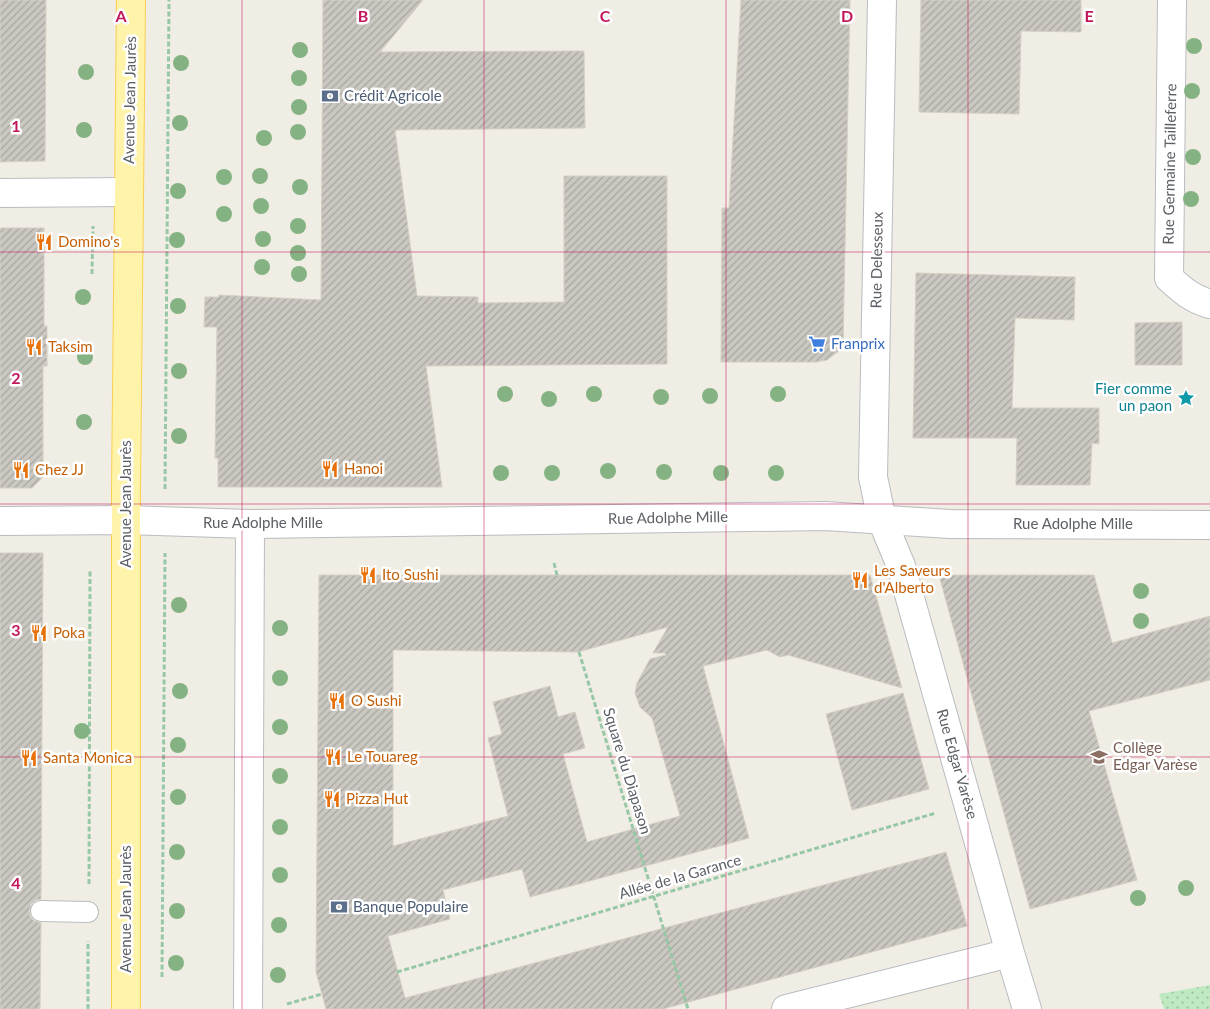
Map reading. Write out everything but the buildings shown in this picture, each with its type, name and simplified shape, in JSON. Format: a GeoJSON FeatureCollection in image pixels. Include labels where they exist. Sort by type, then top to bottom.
{"type":"FeatureCollection","features":[{"type":"Feature","properties":{"kind":"main road","name":"Avenue Jean Jaurès"},"geometry":{"type":"LineString","coordinates":[[126,1009],[126,520],[131,0]]}},
{"type":"Feature","properties":{"kind":"street","name":"Rue Delesseux"},"geometry":{"type":"LineString","coordinates":[[882,0],[873,477],[882,520]]}},
{"type":"Feature","properties":{"kind":"street","name":"Rue Germaine Tailleferre"},"geometry":{"type":"LineString","coordinates":[[1172,0],[1169,278],[1184,292],[1210,304]]}},
{"type":"Feature","properties":{"kind":"street"},"geometry":{"type":"LineString","coordinates":[[0,193],[129,192]]}},
{"type":"Feature","properties":{"kind":"street","name":"Rue Adolphe Mille"},"geometry":{"type":"LineString","coordinates":[[0,521],[126,520],[250,524],[825,516],[950,524],[1210,525]]}},
{"type":"Feature","properties":{"kind":"street","name":"Rue Edgar Varèse"},"geometry":{"type":"LineString","coordinates":[[882,520],[901,566],[1027,1009]]}},
{"type":"Feature","properties":{"kind":"street"},"geometry":{"type":"LineString","coordinates":[[248,1009],[250,524]]}},
{"type":"Feature","properties":{"kind":"street"},"geometry":{"type":"LineString","coordinates":[[786,1009],[1010,953]]}},
{"type":"Feature","properties":{"kind":"lane"},"geometry":{"type":"LineString","coordinates":[[41,911],[88,912]]}},
{"type":"Feature","properties":{"kind":"path"},"geometry":{"type":"LineString","coordinates":[[165,496],[169,0]]}},
{"type":"Feature","properties":{"kind":"path"},"geometry":{"type":"LineString","coordinates":[[554,563],[557,575]]}},
{"type":"Feature","properties":{"kind":"path"},"geometry":{"type":"LineString","coordinates":[[162,980],[166,568]]}},
{"type":"Feature","properties":{"kind":"path"},"geometry":{"type":"LineString","coordinates":[[88,1009],[90,570]]}},
{"type":"Feature","properties":{"kind":"path","name":"Square du Diapason"},"geometry":{"type":"LineString","coordinates":[[578,652],[688,1009]]}},
{"type":"Feature","properties":{"kind":"path","name":"Allée de la Garance"},"geometry":{"type":"LineString","coordinates":[[397,972],[968,802]]}},
{"type":"Feature","properties":{"kind":"path"},"geometry":{"type":"LineString","coordinates":[[287,1004],[322,994]]}},
{"type":"Feature","properties":{"kind":"green space"},"geometry":{"type":"Polygon","coordinates":[[[1210,985],[1210,1009],[1164,1009],[1159,994],[1210,985]]]}},
{"type":"Feature","properties":{"kind":"place","name":"Crédit Agricole"},"geometry":{"type":"Point","coordinates":[330,96]}},
{"type":"Feature","properties":{"kind":"place","name":"Domino's"},"geometry":{"type":"Point","coordinates":[44,242]}},
{"type":"Feature","properties":{"kind":"place","name":"Franprix"},"geometry":{"type":"Point","coordinates":[817,344]}},
{"type":"Feature","properties":{"kind":"place","name":"Taksim"},"geometry":{"type":"Point","coordinates":[34,347]}},
{"type":"Feature","properties":{"kind":"place","name":"Fier comme un paon"},"geometry":{"type":"Point","coordinates":[1186,398]}},
{"type":"Feature","properties":{"kind":"place","name":"Hanoi"},"geometry":{"type":"Point","coordinates":[330,469]}},
{"type":"Feature","properties":{"kind":"place","name":"Chez JJ"},"geometry":{"type":"Point","coordinates":[21,470]}},
{"type":"Feature","properties":{"kind":"place","name":"Ito Sushi"},"geometry":{"type":"Point","coordinates":[368,575]}},
{"type":"Feature","properties":{"kind":"place","name":"Les Saveurs d'Alberto"},"geometry":{"type":"Point","coordinates":[860,580]}},
{"type":"Feature","properties":{"kind":"place","name":"Poka"},"geometry":{"type":"Point","coordinates":[39,633]}},
{"type":"Feature","properties":{"kind":"place","name":"O Sushi"},"geometry":{"type":"Point","coordinates":[337,701]}},
{"type":"Feature","properties":{"kind":"place","name":"Le Touareg"},"geometry":{"type":"Point","coordinates":[333,757]}},
{"type":"Feature","properties":{"kind":"place","name":"Collège Edgar Varèse"},"geometry":{"type":"Point","coordinates":[1099,757]}},
{"type":"Feature","properties":{"kind":"place","name":"Santa Monica"},"geometry":{"type":"Point","coordinates":[29,758]}},
{"type":"Feature","properties":{"kind":"place","name":"Pizza Hut"},"geometry":{"type":"Point","coordinates":[332,799]}},
{"type":"Feature","properties":{"kind":"place","name":"Banque Populaire"},"geometry":{"type":"Point","coordinates":[339,907]}}]}
